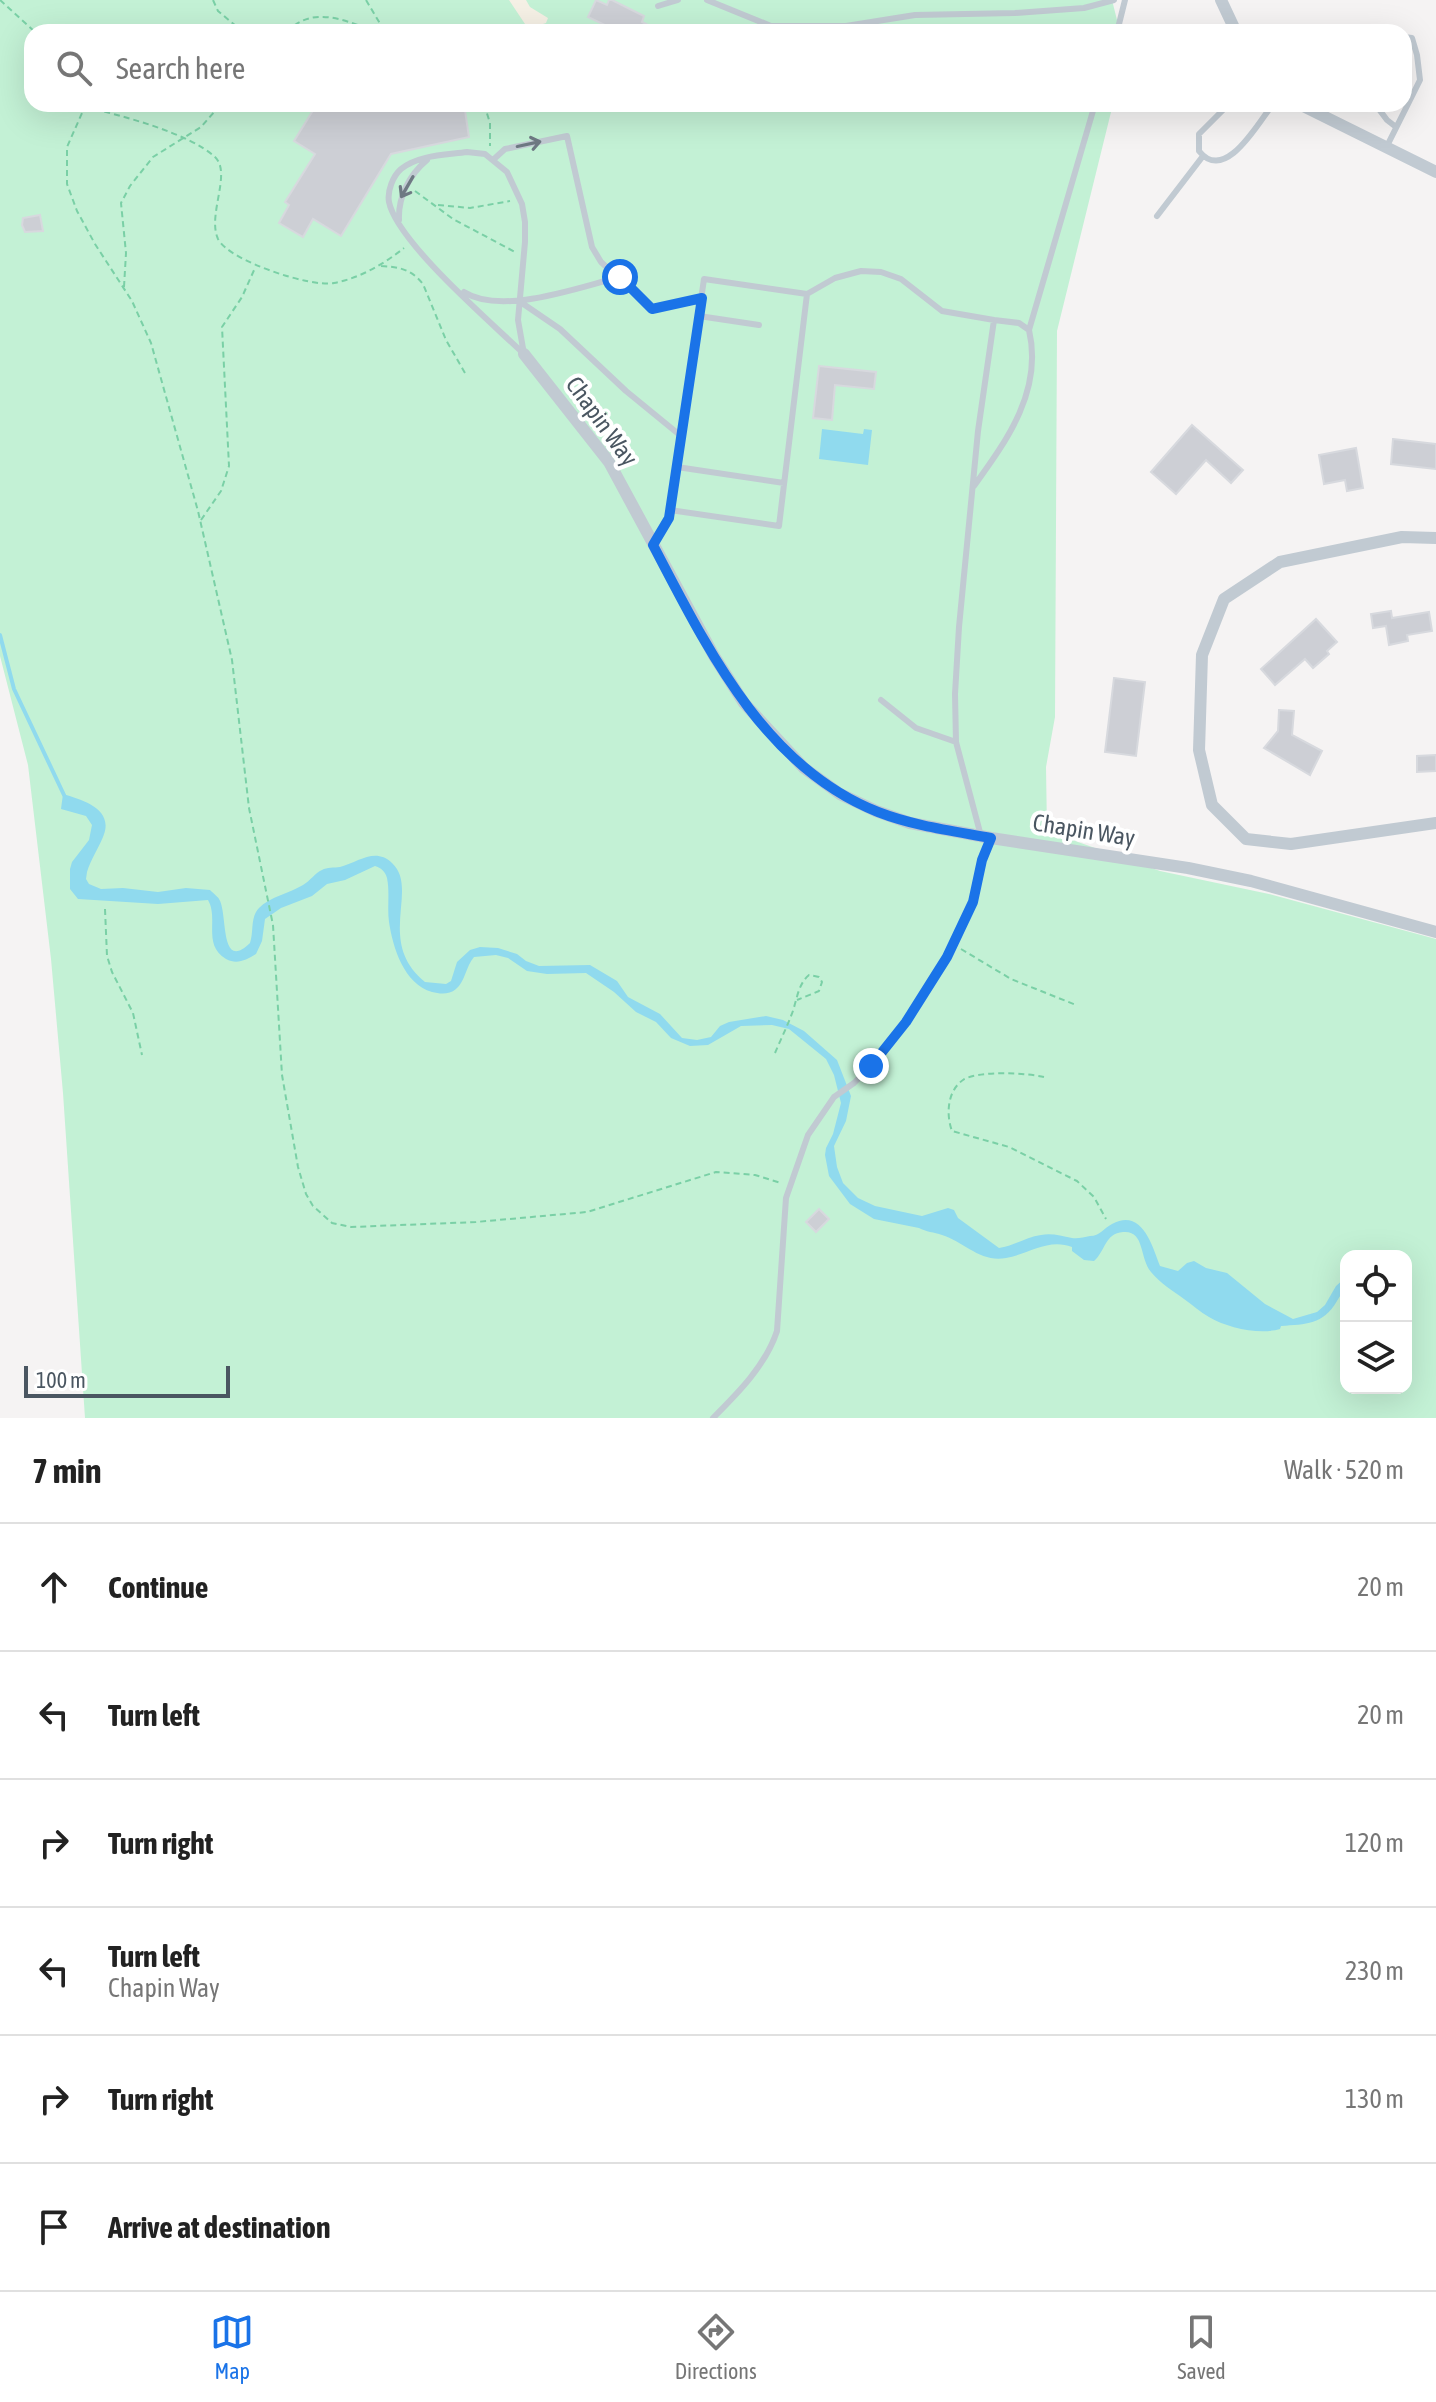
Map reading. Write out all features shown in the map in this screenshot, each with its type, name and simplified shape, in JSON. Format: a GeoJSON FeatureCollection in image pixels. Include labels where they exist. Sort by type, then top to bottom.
{"type":"FeatureCollection","features":[{"type":"Feature","properties":{"kind":"street"},"geometry":{"type":"LineString","coordinates":[[1221,0],[1232,24]]}},
{"type":"Feature","properties":{"kind":"street"},"geometry":{"type":"LineString","coordinates":[[1315,112],[1436,172]]}},
{"type":"Feature","properties":{"kind":"street","name":"Chapin Way"},"geometry":{"type":"LineString","coordinates":[[524,354],[609,462],[714,656],[744,703],[804,768],[840,794],[910,823],[1251,881],[1436,932]]}},
{"type":"Feature","properties":{"kind":"street"},"geometry":{"type":"LineString","coordinates":[[1436,538],[1402,537],[1280,562],[1224,599],[1202,655],[1199,750],[1212,805],[1246,839],[1291,844],[1436,823]]}},
{"type":"Feature","properties":{"kind":"lane"},"geometry":{"type":"LineString","coordinates":[[658,6],[678,0]]}},
{"type":"Feature","properties":{"kind":"lane"},"geometry":{"type":"LineString","coordinates":[[707,0],[766,24]]}},
{"type":"Feature","properties":{"kind":"lane"},"geometry":{"type":"LineString","coordinates":[[859,24],[915,15],[1084,8],[1114,0]]}},
{"type":"Feature","properties":{"kind":"lane"},"geometry":{"type":"LineString","coordinates":[[1119,24],[1125,0]]}},
{"type":"Feature","properties":{"kind":"lane"},"geometry":{"type":"LineString","coordinates":[[1412,38],[1420,80],[1412,96]]}},
{"type":"Feature","properties":{"kind":"lane"},"geometry":{"type":"LineString","coordinates":[[974,486],[1002,446],[1026,398],[1032,379],[1034,350],[1029,330],[1093,112]]}},
{"type":"Feature","properties":{"kind":"lane"},"geometry":{"type":"LineString","coordinates":[[1221,112],[1199,134],[1197,143],[1203,156],[1217,162],[1232,156],[1267,112]]}},
{"type":"Feature","properties":{"kind":"lane"},"geometry":{"type":"LineString","coordinates":[[1381,112],[1396,127]]}},
{"type":"Feature","properties":{"kind":"lane"},"geometry":{"type":"LineString","coordinates":[[1386,148],[1404,112]]}},
{"type":"Feature","properties":{"kind":"lane"},"geometry":{"type":"LineString","coordinates":[[494,159],[505,149],[567,136],[592,247],[601,262],[652,309],[702,298]]}},
{"type":"Feature","properties":{"kind":"lane"},"geometry":{"type":"LineString","coordinates":[[467,152],[485,154],[507,172],[520,198],[525,222],[518,320],[524,354],[411,242],[389,201],[394,177],[401,169],[414,162],[467,152]]}},
{"type":"Feature","properties":{"kind":"lane"},"geometry":{"type":"LineString","coordinates":[[1157,216],[1203,156]]}},
{"type":"Feature","properties":{"kind":"lane"},"geometry":{"type":"LineString","coordinates":[[399,222],[398,205],[407,185],[430,158]]}},
{"type":"Feature","properties":{"kind":"lane"},"geometry":{"type":"LineString","coordinates":[[653,545],[669,518],[704,279],[807,294],[835,278],[861,271],[881,272],[901,279],[942,311],[1019,323],[1029,330]]}},
{"type":"Feature","properties":{"kind":"lane"},"geometry":{"type":"LineString","coordinates":[[454,286],[472,297],[488,301],[519,301],[620,277]]}},
{"type":"Feature","properties":{"kind":"lane"},"geometry":{"type":"LineString","coordinates":[[670,510],[779,526],[807,294]]}},
{"type":"Feature","properties":{"kind":"lane"},"geometry":{"type":"LineString","coordinates":[[519,301],[560,329],[626,391],[681,436]]}},
{"type":"Feature","properties":{"kind":"lane"},"geometry":{"type":"LineString","coordinates":[[699,316],[759,325]]}},
{"type":"Feature","properties":{"kind":"lane"},"geometry":{"type":"LineString","coordinates":[[713,1418],[762,1362],[774,1340],[786,1198],[808,1135],[834,1097],[854,1083],[906,1022],[953,944],[973,902],[986,837],[956,742],[955,694],[978,431],[994,320]]}},
{"type":"Feature","properties":{"kind":"lane"},"geometry":{"type":"LineString","coordinates":[[677,467],[784,483]]}},
{"type":"Feature","properties":{"kind":"lane"},"geometry":{"type":"LineString","coordinates":[[881,700],[916,728],[956,742]]}},
{"type":"Feature","properties":{"kind":"path"},"geometry":{"type":"LineString","coordinates":[[0,0],[26,24]]}},
{"type":"Feature","properties":{"kind":"path"},"geometry":{"type":"LineString","coordinates":[[213,0],[218,11],[233,24]]}},
{"type":"Feature","properties":{"kind":"path"},"geometry":{"type":"LineString","coordinates":[[366,0],[380,24]]}},
{"type":"Feature","properties":{"kind":"path"},"geometry":{"type":"LineString","coordinates":[[294,24],[321,15],[350,24]]}},
{"type":"Feature","properties":{"kind":"path"},"geometry":{"type":"LineString","coordinates":[[82,112],[67,147],[67,184],[84,225],[142,319],[151,343],[200,521],[232,660],[247,795],[273,925],[282,1075],[298,1167],[313,1206],[332,1223],[351,1227],[391,1227],[587,1212],[716,1172],[755,1175],[790,1186]]}},
{"type":"Feature","properties":{"kind":"path"},"geometry":{"type":"LineString","coordinates":[[107,112],[184,139],[218,160],[221,181],[214,226],[219,241],[230,252],[256,267],[320,284],[331,284],[379,266],[411,242]]}},
{"type":"Feature","properties":{"kind":"path"},"geometry":{"type":"LineString","coordinates":[[124,288],[126,253],[121,203],[124,196],[153,157],[201,127],[214,112]]}},
{"type":"Feature","properties":{"kind":"path"},"geometry":{"type":"LineString","coordinates":[[485,154],[490,145],[487,112]]}},
{"type":"Feature","properties":{"kind":"path"},"geometry":{"type":"LineString","coordinates":[[407,185],[453,219],[500,245],[524,254]]}},
{"type":"Feature","properties":{"kind":"path"},"geometry":{"type":"LineString","coordinates":[[436,204],[479,207],[520,198]]}},
{"type":"Feature","properties":{"kind":"path"},"geometry":{"type":"LineString","coordinates":[[379,266],[402,268],[417,276],[465,373]]}},
{"type":"Feature","properties":{"kind":"path"},"geometry":{"type":"LineString","coordinates":[[200,521],[221,491],[229,466],[222,327],[242,297],[256,267]]}},
{"type":"Feature","properties":{"kind":"path"},"geometry":{"type":"LineString","coordinates":[[105,909],[109,964],[133,1013],[142,1055]]}},
{"type":"Feature","properties":{"kind":"path"},"geometry":{"type":"LineString","coordinates":[[953,944],[1011,979],[1076,1005]]}},
{"type":"Feature","properties":{"kind":"path"},"geometry":{"type":"LineString","coordinates":[[775,1053],[792,1015],[799,988],[806,976],[813,974],[819,977],[822,982],[819,991],[797,1000]]}},
{"type":"Feature","properties":{"kind":"path"},"geometry":{"type":"LineString","coordinates":[[1044,1077],[1014,1073],[964,1079],[948,1106],[952,1131],[1009,1147],[1077,1181],[1094,1197],[1106,1219]]}},
{"type":"Feature","properties":{"kind":"green space"},"geometry":{"type":"Polygon","coordinates":[[[0,0],[1112,0],[1118,24],[24,24],[24,112],[1111,112],[1057,331],[1055,717],[1046,767],[1047,831],[1160,871],[1269,894],[1436,939],[1436,1418],[85,1418],[51,959],[28,765],[0,656],[0,0]]]}},
{"type":"Feature","properties":{"kind":"sand"},"geometry":{"type":"Polygon","coordinates":[[[509,0],[526,0],[530,7],[548,18],[543,24],[525,24],[509,0]]]}},
{"type":"Feature","properties":{"kind":"water"},"geometry":{"type":"Polygon","coordinates":[[[822,429],[863,434],[864,429],[872,430],[868,465],[819,459],[822,429]]]}},
{"type":"Feature","properties":{"kind":"water"},"geometry":{"type":"Polygon","coordinates":[[[63,794],[95,807],[105,819],[103,837],[87,872],[89,884],[101,889],[158,892],[186,888],[210,890],[219,898],[226,937],[233,951],[250,943],[254,916],[268,901],[303,885],[324,869],[379,856],[392,863],[399,874],[403,950],[410,966],[425,982],[446,984],[451,981],[457,962],[470,950],[498,948],[539,966],[590,965],[617,981],[628,997],[660,1014],[682,1038],[697,1040],[711,1037],[720,1026],[729,1022],[766,1016],[783,1020],[804,1031],[837,1060],[851,1096],[846,1121],[834,1146],[837,1167],[843,1183],[858,1198],[875,1206],[922,1216],[948,1208],[954,1210],[958,1218],[999,1248],[1041,1235],[1093,1236],[1122,1220],[1131,1221],[1144,1231],[1160,1266],[1178,1271],[1194,1261],[1206,1268],[1227,1273],[1265,1304],[1293,1319],[1317,1312],[1340,1282],[1340,1295],[1326,1315],[1313,1322],[1281,1326],[1272,1331],[1244,1329],[1209,1317],[1163,1283],[1147,1266],[1138,1240],[1130,1233],[1112,1236],[1094,1261],[1084,1260],[1072,1251],[1072,1247],[1055,1244],[997,1259],[981,1255],[939,1234],[874,1219],[850,1204],[829,1176],[826,1148],[841,1103],[834,1075],[826,1059],[789,1029],[772,1025],[741,1026],[708,1045],[690,1046],[671,1038],[656,1022],[636,1012],[586,973],[527,971],[508,958],[496,955],[474,957],[459,986],[453,991],[444,994],[432,992],[414,981],[402,964],[389,922],[387,878],[375,866],[345,880],[327,884],[312,896],[281,908],[265,919],[262,941],[256,954],[241,961],[230,961],[215,946],[208,900],[158,904],[78,899],[70,889],[70,869],[89,840],[92,825],[86,816],[61,809],[63,794]]]}},
{"type":"Feature","properties":{"kind":"building"},"geometry":{"type":"Polygon","coordinates":[[[596,0],[607,5],[612,0],[644,16],[642,22],[646,24],[603,24],[588,17],[596,0]]]}},
{"type":"Feature","properties":{"kind":"building"},"geometry":{"type":"Polygon","coordinates":[[[312,112],[465,112],[469,137],[391,154],[341,236],[313,219],[303,237],[279,223],[289,205],[285,202],[315,154],[294,141],[312,112]]]}},
{"type":"Feature","properties":{"kind":"building"},"geometry":{"type":"Polygon","coordinates":[[[40,215],[43,231],[25,232],[23,218],[40,215]]]}},
{"type":"Feature","properties":{"kind":"building"},"geometry":{"type":"Polygon","coordinates":[[[819,366],[876,372],[874,389],[835,385],[832,420],[813,418],[819,366]]]}},
{"type":"Feature","properties":{"kind":"building"},"geometry":{"type":"Polygon","coordinates":[[[1192,425],[1243,470],[1231,483],[1206,460],[1176,494],[1151,472],[1192,425]]]}},
{"type":"Feature","properties":{"kind":"building"},"geometry":{"type":"Polygon","coordinates":[[[1393,439],[1436,444],[1436,469],[1391,464],[1393,439]]]}},
{"type":"Feature","properties":{"kind":"building"},"geometry":{"type":"Polygon","coordinates":[[[1356,448],[1363,488],[1347,491],[1345,480],[1324,484],[1319,455],[1356,448]]]}},
{"type":"Feature","properties":{"kind":"building"},"geometry":{"type":"Polygon","coordinates":[[[1391,611],[1392,618],[1429,612],[1432,631],[1407,635],[1408,641],[1389,645],[1386,626],[1373,628],[1371,614],[1391,611]]]}},
{"type":"Feature","properties":{"kind":"building"},"geometry":{"type":"Polygon","coordinates":[[[1316,619],[1337,642],[1313,668],[1305,659],[1275,685],[1261,669],[1316,619]]]}},
{"type":"Feature","properties":{"kind":"building"},"geometry":{"type":"Polygon","coordinates":[[[1114,678],[1145,682],[1136,756],[1105,752],[1114,678]]]}},
{"type":"Feature","properties":{"kind":"building"},"geometry":{"type":"Polygon","coordinates":[[[1279,710],[1294,711],[1292,735],[1322,751],[1310,775],[1264,748],[1278,731],[1279,710]]]}},
{"type":"Feature","properties":{"kind":"building"},"geometry":{"type":"Polygon","coordinates":[[[1436,755],[1436,771],[1417,772],[1417,756],[1436,755]]]}},
{"type":"Feature","properties":{"kind":"building"},"geometry":{"type":"Polygon","coordinates":[[[819,1209],[829,1219],[816,1232],[806,1222],[819,1209]]]}},
{"type":"Feature","properties":{"kind":"waterway"},"geometry":{"type":"LineString","coordinates":[[0,635],[14,689],[64,795]]}},
{"type":"Feature","properties":{"kind":"route"},"geometry":{"type":"LineString","coordinates":[[620,277],[652,309],[702,298],[669,518],[653,545],[714,656],[744,703],[804,768],[840,794],[910,823],[991,838],[982,860],[973,902],[947,957],[906,1022],[871,1066]]}}]}
